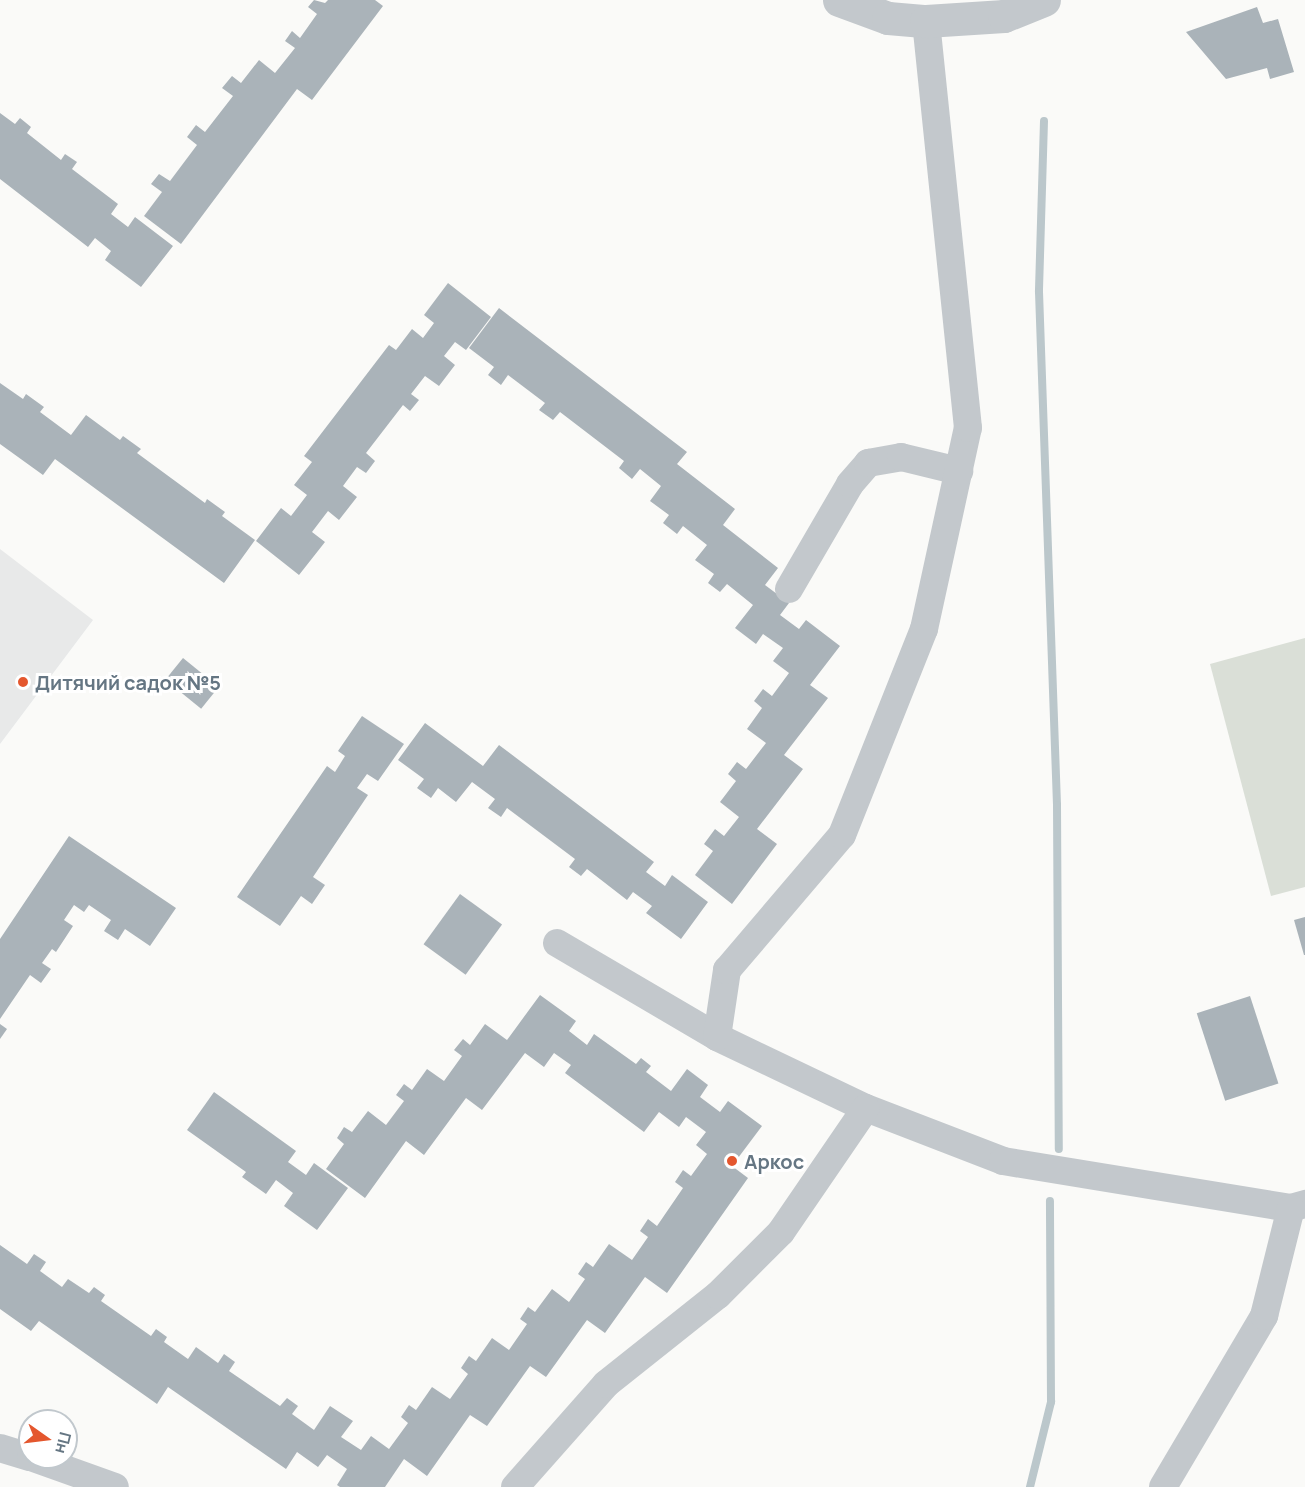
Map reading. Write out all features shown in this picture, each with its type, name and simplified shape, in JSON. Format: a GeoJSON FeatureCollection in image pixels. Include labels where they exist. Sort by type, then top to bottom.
{"type":"FeatureCollection","features":[{"type":"Feature","properties":{"kind":"street"},"geometry":{"type":"LineString","coordinates":[[839,0],[888,18],[926,21],[1004,16],[1044,0]]}},
{"type":"Feature","properties":{"kind":"street"},"geometry":{"type":"LineString","coordinates":[[717,1037],[727,970],[842,835],[924,629],[968,428],[926,21]]}},
{"type":"Feature","properties":{"kind":"street"},"geometry":{"type":"LineString","coordinates":[[789,589],[850,484],[868,463],[901,457],[959,471]]}},
{"type":"Feature","properties":{"kind":"street"},"geometry":{"type":"LineString","coordinates":[[557,944],[717,1037],[866,1108],[1003,1161],[1298,1206],[1264,1316],[1163,1487]]}},
{"type":"Feature","properties":{"kind":"street"},"geometry":{"type":"LineString","coordinates":[[515,1487],[606,1384],[718,1295],[781,1232],[866,1108]]}},
{"type":"Feature","properties":{"kind":"street"},"geometry":{"type":"LineString","coordinates":[[0,1448],[18,1453]]}},
{"type":"Feature","properties":{"kind":"street"},"geometry":{"type":"LineString","coordinates":[[65,1469],[115,1487]]}},
{"type":"Feature","properties":{"kind":"shaded area","name":"Дитячий садок №5"},"geometry":{"type":"Polygon","coordinates":[[[0,549],[93,620],[0,744],[0,549]]]}},
{"type":"Feature","properties":{"kind":"shaded area"},"geometry":{"type":"Polygon","coordinates":[[[1305,638],[1305,887],[1271,896],[1210,664],[1305,638]]]}},
{"type":"Feature","properties":{"kind":"building"},"geometry":{"type":"Polygon","coordinates":[[[314,0],[325,3],[328,0],[375,0],[383,6],[312,100],[297,89],[181,244],[144,216],[162,192],[151,184],[159,174],[170,181],[197,145],[187,137],[196,125],[205,132],[233,96],[222,88],[232,76],[241,83],[259,60],[275,73],[295,48],[285,41],[292,31],[300,38],[317,14],[308,7],[314,0]]]}},
{"type":"Feature","properties":{"kind":"building"},"geometry":{"type":"Polygon","coordinates":[[[1257,7],[1263,23],[1278,19],[1294,72],[1270,79],[1267,68],[1226,79],[1186,32],[1257,7]]]}},
{"type":"Feature","properties":{"kind":"building"},"geometry":{"type":"Polygon","coordinates":[[[0,113],[15,124],[20,118],[31,127],[27,133],[61,160],[65,154],[77,162],[72,169],[118,204],[111,214],[128,227],[135,217],[173,246],[141,287],[105,260],[111,251],[95,238],[88,247],[0,179],[0,113]]]}},
{"type":"Feature","properties":{"kind":"building"},"geometry":{"type":"Polygon","coordinates":[[[448,283],[491,317],[466,350],[455,342],[444,356],[455,365],[439,386],[425,376],[411,394],[419,400],[410,411],[403,405],[366,453],[375,461],[366,473],[357,467],[343,486],[357,497],[339,520],[328,511],[312,532],[325,542],[299,575],[256,541],[281,508],[291,516],[307,495],[294,485],[312,462],[304,456],[389,345],[396,350],[412,329],[423,338],[434,323],[424,315],[448,283]]]}},
{"type":"Feature","properties":{"kind":"building"},"geometry":{"type":"Polygon","coordinates":[[[499,308],[687,452],[677,464],[735,509],[723,525],[778,568],[765,585],[789,603],[780,615],[799,629],[806,620],[840,646],[810,685],[828,698],[784,755],[803,769],[757,829],[777,844],[732,904],[695,875],[713,851],[704,844],[715,829],[724,836],[739,817],[720,802],[736,781],[728,774],[737,762],[746,769],[766,743],[747,729],[762,708],[754,701],[763,689],[772,696],[789,673],[773,661],[783,648],[763,634],[756,644],[735,628],[753,605],[727,584],[720,592],[708,583],[714,574],[695,560],[707,545],[683,526],[677,534],[663,523],[669,515],[650,501],[661,486],[640,469],[632,479],[619,468],[624,461],[560,412],[553,420],[539,410],[545,403],[508,375],[501,385],[488,375],[494,367],[469,348],[499,308]]]}},
{"type":"Feature","properties":{"kind":"building"},"geometry":{"type":"Polygon","coordinates":[[[0,383],[23,399],[26,394],[44,407],[40,412],[71,435],[86,415],[120,440],[123,436],[141,449],[137,453],[205,503],[207,499],[225,512],[222,516],[255,540],[224,583],[55,459],[43,475],[0,444],[0,383]]]}},
{"type":"Feature","properties":{"kind":"building"},"geometry":{"type":"Polygon","coordinates":[[[183,658],[219,687],[201,709],[165,680],[183,658]]]}},
{"type":"Feature","properties":{"kind":"building"},"geometry":{"type":"Polygon","coordinates":[[[362,716],[404,744],[378,781],[367,774],[357,788],[368,795],[313,877],[325,885],[312,904],[301,896],[280,926],[237,897],[327,766],[335,772],[345,756],[338,751],[362,716]]]}},
{"type":"Feature","properties":{"kind":"building"},"geometry":{"type":"Polygon","coordinates":[[[425,723],[483,766],[499,745],[654,862],[646,872],[665,886],[672,875],[708,902],[681,939],[646,913],[652,906],[633,892],[627,900],[587,869],[581,876],[569,867],[575,859],[507,808],[501,817],[488,808],[495,799],[472,782],[456,802],[438,788],[431,798],[417,788],[424,779],[398,760],[425,723]]]}},
{"type":"Feature","properties":{"kind":"building"},"geometry":{"type":"Polygon","coordinates":[[[69,836],[176,908],[150,946],[125,929],[118,940],[104,931],[111,920],[89,905],[84,912],[74,905],[64,920],[73,926],[56,952],[52,949],[42,963],[51,969],[41,983],[30,975],[0,1019],[0,939],[69,836]]]}},
{"type":"Feature","properties":{"kind":"building"},"geometry":{"type":"Polygon","coordinates":[[[460,894],[502,925],[466,975],[424,944],[460,894]]]}},
{"type":"Feature","properties":{"kind":"building"},"geometry":{"type":"Polygon","coordinates":[[[1305,917],[1305,955],[1304,955],[1294,920],[1305,917]]]}},
{"type":"Feature","properties":{"kind":"building"},"geometry":{"type":"Polygon","coordinates":[[[540,995],[576,1021],[569,1031],[587,1045],[594,1034],[636,1064],[641,1058],[651,1066],[646,1072],[671,1091],[687,1069],[708,1085],[700,1097],[720,1112],[728,1101],[762,1126],[732,1166],[748,1178],[667,1293],[645,1277],[605,1333],[587,1320],[546,1377],[530,1366],[487,1426],[470,1415],[427,1476],[404,1459],[385,1487],[340,1487],[337,1485],[347,1469],[327,1455],[318,1467],[297,1452],[286,1469],[168,1387],[157,1404],[39,1321],[31,1331],[0,1309],[0,1245],[27,1264],[34,1254],[46,1262],[40,1271],[62,1287],[68,1279],[89,1293],[94,1287],[105,1295],[101,1301],[151,1336],[156,1329],[167,1337],[164,1342],[188,1359],[196,1347],[218,1363],[224,1354],[235,1362],[229,1371],[280,1406],[287,1398],[298,1406],[292,1414],[314,1430],[330,1406],[353,1421],[341,1437],[361,1450],[371,1436],[389,1449],[408,1423],[401,1417],[409,1405],[416,1410],[432,1387],[450,1399],[468,1374],[461,1368],[469,1356],[476,1361],[492,1338],[509,1350],[527,1324],[520,1319],[528,1307],[535,1312],[552,1289],[569,1302],[585,1279],[578,1274],[586,1262],[593,1267],[609,1244],[632,1260],[648,1237],[640,1231],[648,1219],[657,1226],[683,1188],[675,1182],[683,1170],[691,1176],[707,1154],[696,1145],[706,1132],[686,1117],[679,1127],[659,1112],[644,1132],[565,1073],[571,1065],[554,1053],[544,1067],[525,1053],[482,1110],[466,1098],[424,1155],[406,1141],[365,1198],[326,1169],[344,1144],[337,1138],[344,1127],[352,1132],[368,1111],[386,1125],[404,1101],[396,1095],[404,1084],[412,1090],[427,1069],[444,1081],[462,1056],[454,1050],[463,1039],[470,1045],[485,1024],[507,1040],[540,995]]]}},
{"type":"Feature","properties":{"kind":"building"},"geometry":{"type":"Polygon","coordinates":[[[1250,996],[1278,1083],[1225,1101],[1197,1013],[1250,996]]]}},
{"type":"Feature","properties":{"kind":"building"},"geometry":{"type":"Polygon","coordinates":[[[0,1024],[7,1029],[0,1039],[0,1024]]]}},
{"type":"Feature","properties":{"kind":"building"},"geometry":{"type":"Polygon","coordinates":[[[214,1092],[296,1151],[288,1162],[306,1175],[314,1163],[348,1188],[317,1230],[284,1206],[293,1193],[276,1180],[266,1194],[242,1177],[246,1172],[187,1130],[214,1092]]]}},
{"type":"Feature","properties":{"kind":"waterway"},"geometry":{"type":"LineString","coordinates":[[1044,121],[1039,292],[1057,805],[1059,1149]]}},
{"type":"Feature","properties":{"kind":"waterway"},"geometry":{"type":"LineString","coordinates":[[1030,1487],[1051,1402],[1050,1201]]}},
{"type":"Feature","properties":{"kind":"place","name":"Дитячий садок №5"},"geometry":{"type":"Point","coordinates":[23,682]}},
{"type":"Feature","properties":{"kind":"place","name":"Аркос"},"geometry":{"type":"Point","coordinates":[732,1161]}}]}
